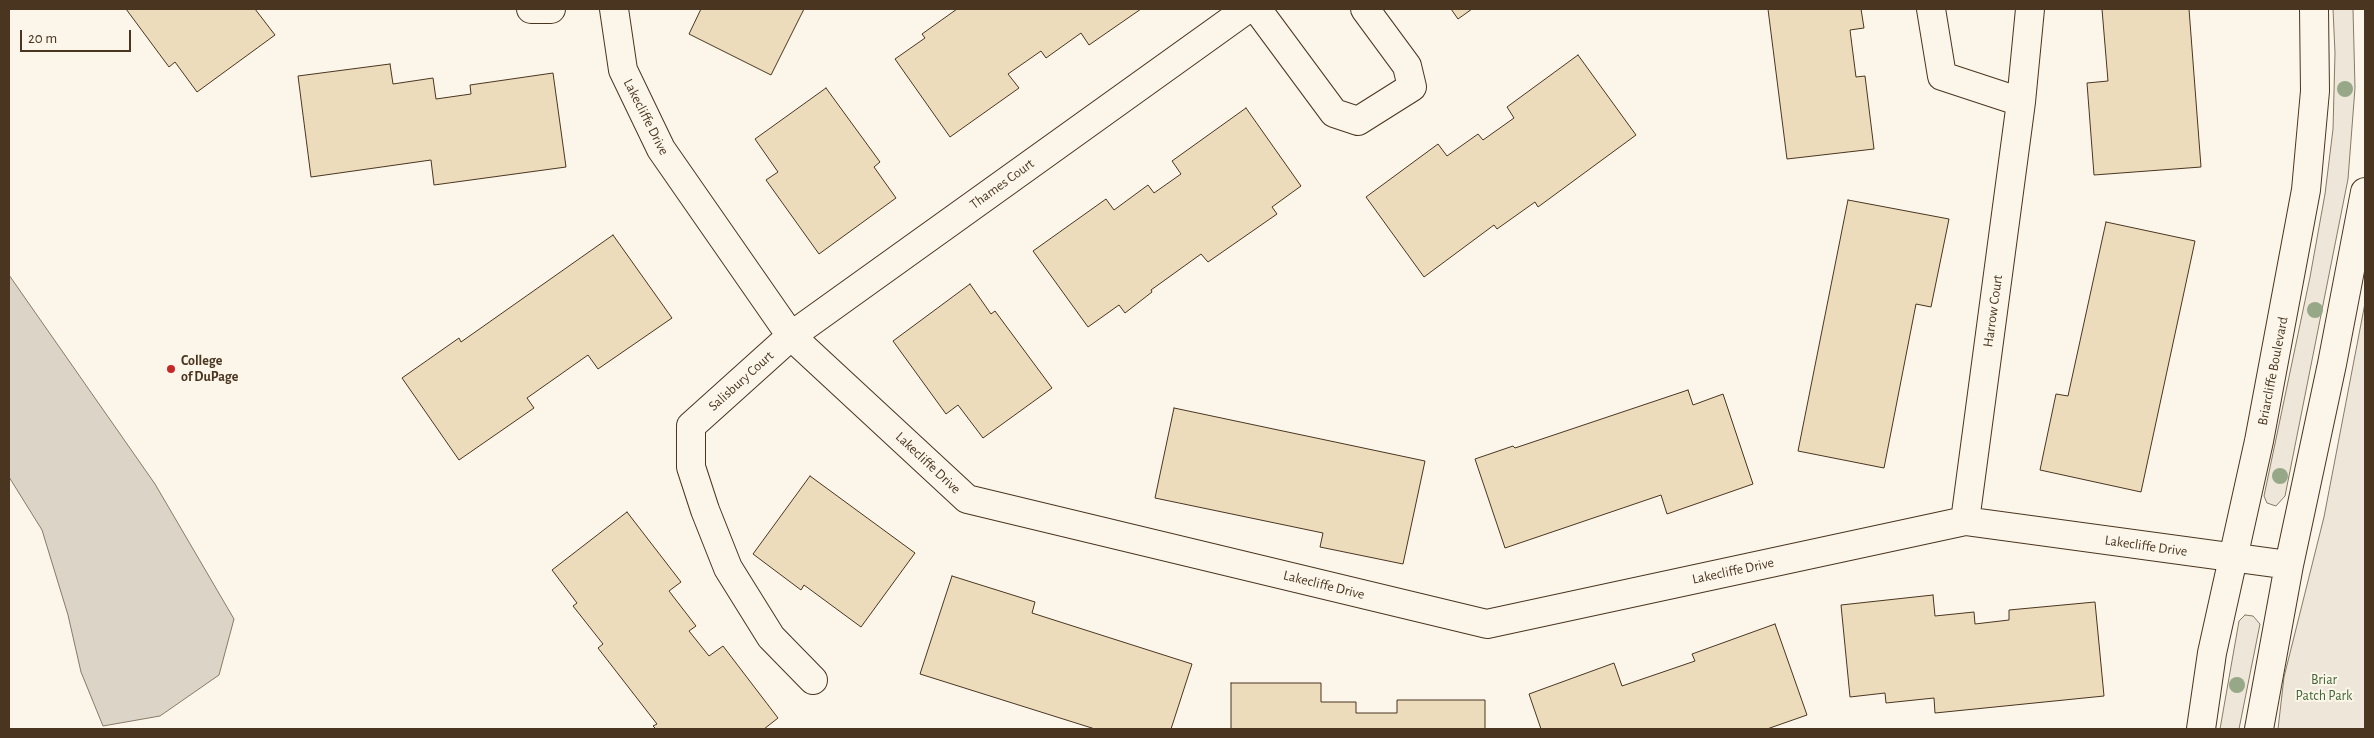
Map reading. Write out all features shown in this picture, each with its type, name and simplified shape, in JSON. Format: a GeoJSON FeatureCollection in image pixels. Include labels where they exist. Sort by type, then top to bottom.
{"type":"FeatureCollection","features":[{"type":"Feature","properties":{"kind":"street"},"geometry":{"type":"LineString","coordinates":[[532,9],[551,9]]}},
{"type":"Feature","properties":{"kind":"street","name":"Lakecliffe Drive"},"geometry":{"type":"LineString","coordinates":[[614,9],[623,70],[661,149],[791,336],[967,499],[1487,624],[1965,521],[2289,565]]}},
{"type":"Feature","properties":{"kind":"street","name":"Thames Court"},"geometry":{"type":"LineString","coordinates":[[791,336],[1247,9]]}},
{"type":"Feature","properties":{"kind":"street"},"geometry":{"type":"LineString","coordinates":[[1257,9],[1334,113],[1358,121],[1412,87],[1407,66],[1365,9]]}},
{"type":"Feature","properties":{"kind":"street"},"geometry":{"type":"LineString","coordinates":[[1931,9],[1942,76],[2021,102]]}},
{"type":"Feature","properties":{"kind":"street","name":"Harrow Court"},"geometry":{"type":"LineString","coordinates":[[1965,521],[2021,102],[2030,9]]}},
{"type":"Feature","properties":{"kind":"street","name":"Briarcliffe Boulevard"},"geometry":{"type":"LineString","coordinates":[[2201,729],[2212,653],[2259,441],[2306,190],[2316,91],[2314,9]]}},
{"type":"Feature","properties":{"kind":"street"},"geometry":{"type":"LineString","coordinates":[[2259,729],[2289,565],[2334,354],[2365,192]]}},
{"type":"Feature","properties":{"kind":"street","name":"Salisbury Court"},"geometry":{"type":"LineString","coordinates":[[791,336],[691,426],[691,467],[705,510],[728,568],[771,636],[813,680]]}},
{"type":"Feature","properties":{"kind":"green space"},"geometry":{"type":"Polygon","coordinates":[[[2333,9],[2353,9],[2355,88],[2348,179],[2285,496],[2276,506],[2267,503],[2264,496],[2310,277],[2325,194],[2333,129],[2335,53],[2333,9]]]}},
{"type":"Feature","properties":{"kind":"green space","name":"Briar Patch Park"},"geometry":{"type":"Polygon","coordinates":[[[2365,303],[2365,729],[2278,729],[2284,677],[2324,517],[2365,303]]]}},
{"type":"Feature","properties":{"kind":"green space"},"geometry":{"type":"Polygon","coordinates":[[[2245,615],[2253,616],[2260,624],[2239,729],[2220,729],[2239,621],[2245,615]]]}},
{"type":"Feature","properties":{"kind":"shaded area"},"geometry":{"type":"Polygon","coordinates":[[[9,275],[155,484],[234,619],[219,675],[160,716],[103,726],[81,672],[68,615],[42,530],[9,477],[9,275]]]}},
{"type":"Feature","properties":{"kind":"building"},"geometry":{"type":"Polygon","coordinates":[[[126,9],[255,9],[275,35],[197,92],[175,62],[169,67],[126,9]]]}},
{"type":"Feature","properties":{"kind":"building"},"geometry":{"type":"Polygon","coordinates":[[[701,9],[804,9],[771,75],[689,34],[701,9]]]}},
{"type":"Feature","properties":{"kind":"building"},"geometry":{"type":"Polygon","coordinates":[[[957,9],[1141,9],[1089,45],[1081,33],[1046,58],[1041,51],[1008,74],[1019,88],[950,137],[895,59],[925,38],[922,34],[957,9]]]}},
{"type":"Feature","properties":{"kind":"building"},"geometry":{"type":"Polygon","coordinates":[[[1451,9],[1472,9],[1458,19],[1451,9]]]}},
{"type":"Feature","properties":{"kind":"building"},"geometry":{"type":"Polygon","coordinates":[[[1768,9],[1861,9],[1864,28],[1850,30],[1856,77],[1865,76],[1874,149],[1787,159],[1768,9]]]}},
{"type":"Feature","properties":{"kind":"building"},"geometry":{"type":"Polygon","coordinates":[[[2102,9],[2189,9],[2201,167],[2094,175],[2087,83],[2108,81],[2102,9]]]}},
{"type":"Feature","properties":{"kind":"building"},"geometry":{"type":"Polygon","coordinates":[[[1578,55],[1636,135],[1538,207],[1535,202],[1497,229],[1494,225],[1424,277],[1366,197],[1438,144],[1447,156],[1478,134],[1483,140],[1514,118],[1507,107],[1578,55]]]}},
{"type":"Feature","properties":{"kind":"building"},"geometry":{"type":"Polygon","coordinates":[[[390,64],[393,84],[433,78],[436,99],[471,94],[470,85],[553,73],[566,167],[434,185],[431,160],[311,177],[298,76],[390,64]]]}},
{"type":"Feature","properties":{"kind":"building"},"geometry":{"type":"Polygon","coordinates":[[[826,88],[880,162],[874,167],[896,198],[819,254],[766,180],[778,172],[755,139],[826,88]]]}},
{"type":"Feature","properties":{"kind":"building"},"geometry":{"type":"Polygon","coordinates":[[[1246,108],[1301,186],[1272,207],[1277,214],[1208,262],[1201,254],[1151,290],[1152,292],[1125,313],[1119,305],[1088,327],[1033,251],[1106,199],[1114,210],[1148,185],[1154,193],[1181,174],[1172,161],[1246,108]]]}},
{"type":"Feature","properties":{"kind":"building"},"geometry":{"type":"Polygon","coordinates":[[[1848,200],[1949,219],[1931,307],[1916,304],[1884,468],[1798,451],[1848,200]]]}},
{"type":"Feature","properties":{"kind":"building"},"geometry":{"type":"Polygon","coordinates":[[[2106,222],[2195,241],[2141,492],[2040,470],[2056,394],[2068,396],[2106,222]]]}},
{"type":"Feature","properties":{"kind":"building"},"geometry":{"type":"Polygon","coordinates":[[[613,235],[672,318],[598,369],[588,355],[527,398],[534,408],[459,460],[402,378],[459,338],[461,342],[613,235]]]}},
{"type":"Feature","properties":{"kind":"building"},"geometry":{"type":"Polygon","coordinates":[[[970,284],[991,314],[995,311],[1052,388],[983,438],[958,405],[946,414],[893,341],[970,284]]]}},
{"type":"Feature","properties":{"kind":"building"},"geometry":{"type":"Polygon","coordinates":[[[1688,390],[1693,405],[1723,394],[1753,484],[1667,514],[1661,495],[1505,548],[1475,459],[1513,446],[1515,448],[1688,390]]]}},
{"type":"Feature","properties":{"kind":"building"},"geometry":{"type":"Polygon","coordinates":[[[1174,408],[1425,461],[1403,564],[1320,547],[1323,533],[1155,498],[1174,408]]]}},
{"type":"Feature","properties":{"kind":"building"},"geometry":{"type":"Polygon","coordinates":[[[810,476],[915,553],[861,627],[804,585],[801,590],[753,554],[810,476]]]}},
{"type":"Feature","properties":{"kind":"building"},"geometry":{"type":"Polygon","coordinates":[[[627,512],[681,582],[669,591],[696,626],[689,631],[709,656],[723,646],[778,718],[764,729],[656,729],[653,726],[657,724],[598,648],[603,644],[573,606],[577,603],[552,570],[627,512]]]}},
{"type":"Feature","properties":{"kind":"building"},"geometry":{"type":"Polygon","coordinates":[[[952,576],[1035,602],[1032,613],[1192,664],[1171,729],[1095,729],[920,674],[952,576]]]}},
{"type":"Feature","properties":{"kind":"building"},"geometry":{"type":"Polygon","coordinates":[[[1933,595],[1935,616],[1974,612],[1975,624],[2009,620],[2009,610],[2095,602],[2104,696],[1935,713],[1934,698],[1886,703],[1885,693],[1850,697],[1841,605],[1933,595]]]}},
{"type":"Feature","properties":{"kind":"building"},"geometry":{"type":"Polygon","coordinates":[[[1775,624],[1807,715],[1767,729],[1541,729],[1529,694],[1614,663],[1622,686],[1695,661],[1692,654],[1775,624]]]}},
{"type":"Feature","properties":{"kind":"building"},"geometry":{"type":"Polygon","coordinates":[[[1231,683],[1321,683],[1321,702],[1356,702],[1356,713],[1397,713],[1397,700],[1485,700],[1485,729],[1231,729],[1231,683]]]}},
{"type":"Feature","properties":{"kind":"place","name":"College of DuPage"},"geometry":{"type":"Point","coordinates":[171,369]}}]}
